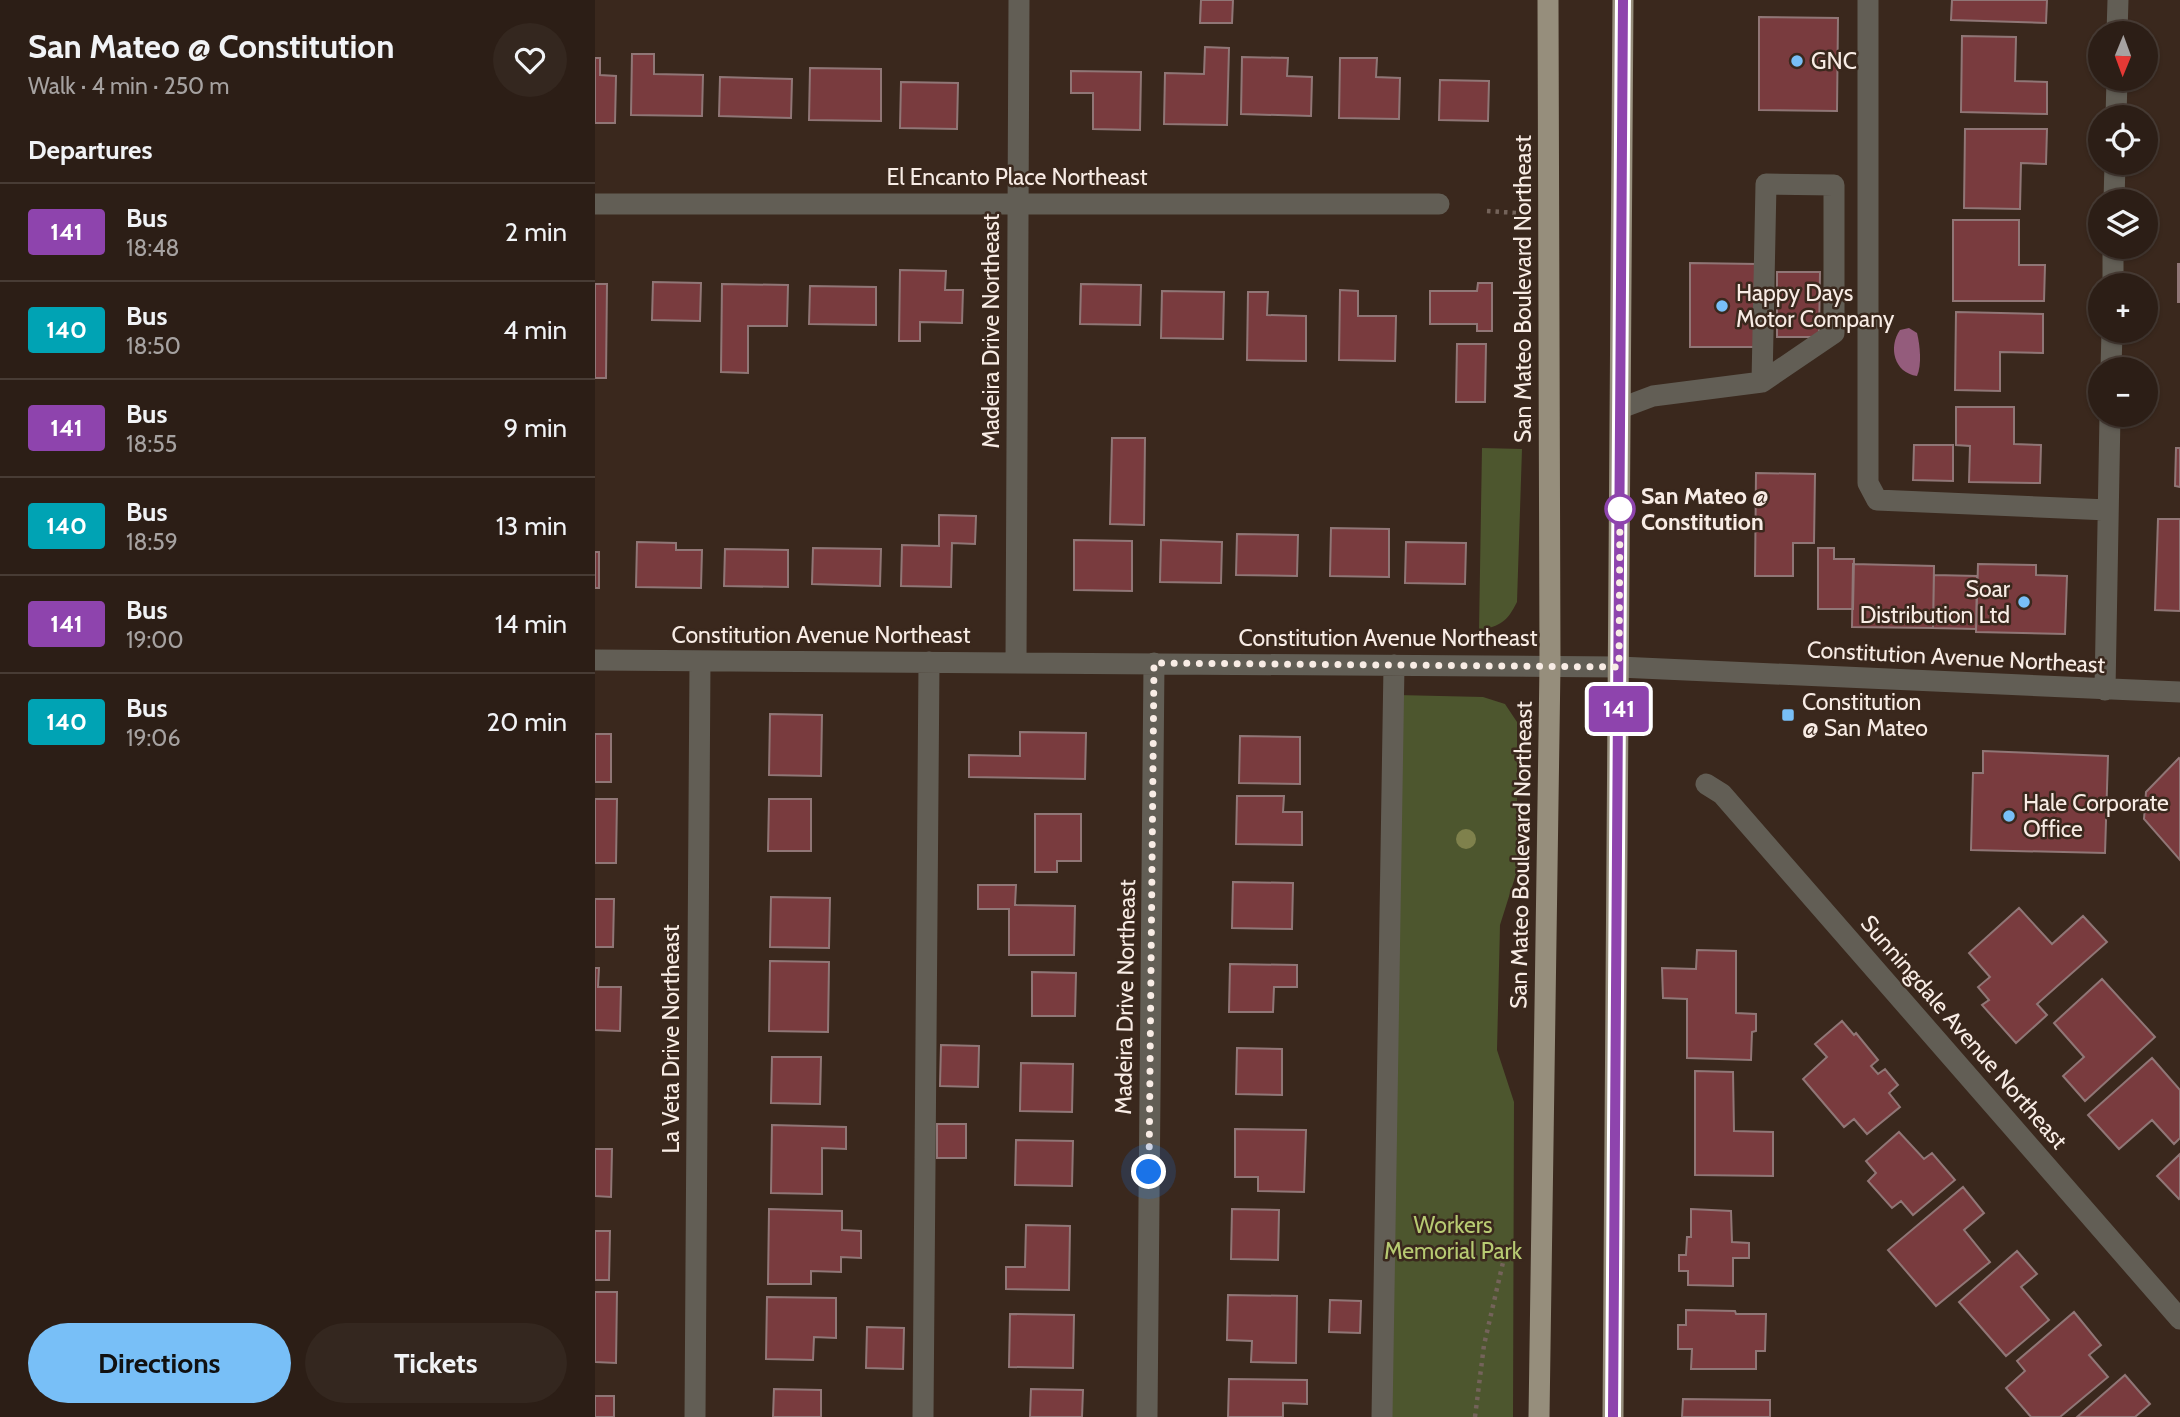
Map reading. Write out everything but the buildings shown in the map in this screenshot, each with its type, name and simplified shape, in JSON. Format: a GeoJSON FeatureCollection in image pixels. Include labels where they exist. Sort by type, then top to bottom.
{"type":"FeatureCollection","features":[{"type":"Feature","properties":{"kind":"main road","name":"San Mateo Boulevard Northeast"},"geometry":{"type":"LineString","coordinates":[[1539,1417],[1550,665],[1548,0]]}},
{"type":"Feature","properties":{"kind":"main road"},"geometry":{"type":"LineString","coordinates":[[1613,1417],[1623,0]]}},
{"type":"Feature","properties":{"kind":"street","name":"Madeira Drive Northeast"},"geometry":{"type":"LineString","coordinates":[[1016,662],[1019,0]]}},
{"type":"Feature","properties":{"kind":"street"},"geometry":{"type":"LineString","coordinates":[[1868,0],[1868,483],[1877,500],[2108,510]]}},
{"type":"Feature","properties":{"kind":"street"},"geometry":{"type":"LineString","coordinates":[[2117,21],[2118,0]]}},
{"type":"Feature","properties":{"kind":"street"},"geometry":{"type":"LineString","coordinates":[[1621,408],[1653,396],[1762,382],[1834,333],[1834,185],[1766,184],[1762,382]]}},
{"type":"Feature","properties":{"kind":"street","name":"El Encanto Place Northeast"},"geometry":{"type":"LineString","coordinates":[[595,204],[1439,204]]}},
{"type":"Feature","properties":{"kind":"street"},"geometry":{"type":"LineString","coordinates":[[2105,690],[2110,427]]}},
{"type":"Feature","properties":{"kind":"street","name":"Constitution Avenue Northeast"},"geometry":{"type":"LineString","coordinates":[[595,660],[1550,665],[2180,692]]}},
{"type":"Feature","properties":{"kind":"street","name":"La Veta Drive Northeast"},"geometry":{"type":"LineString","coordinates":[[695,1417],[700,661]]}},
{"type":"Feature","properties":{"kind":"street"},"geometry":{"type":"LineString","coordinates":[[923,1417],[929,662]]}},
{"type":"Feature","properties":{"kind":"street","name":"Madeira Drive Northeast"},"geometry":{"type":"LineString","coordinates":[[1147,1417],[1154,663]]}},
{"type":"Feature","properties":{"kind":"street"},"geometry":{"type":"LineString","coordinates":[[1382,1417],[1394,665]]}},
{"type":"Feature","properties":{"kind":"street","name":"Sunningdale Avenue Northeast"},"geometry":{"type":"LineString","coordinates":[[1706,784],[1722,794],[2180,1319]]}},
{"type":"Feature","properties":{"kind":"path"},"geometry":{"type":"LineString","coordinates":[[1487,211],[1517,213],[1515,211]]}},
{"type":"Feature","properties":{"kind":"path"},"geometry":{"type":"LineString","coordinates":[[1475,1417],[1484,1345],[1507,1245]]}},
{"type":"Feature","properties":{"kind":"green space"},"geometry":{"type":"Polygon","coordinates":[[[1482,448],[1522,449],[1517,602],[1503,622],[1479,631],[1482,448]]]}},
{"type":"Feature","properties":{"kind":"green space","name":"Workers Memorial Park"},"geometry":{"type":"Polygon","coordinates":[[[1397,695],[1483,697],[1505,704],[1517,722],[1517,871],[1500,925],[1497,1050],[1514,1102],[1513,1417],[1391,1417],[1397,695]]]}},
{"type":"Feature","properties":{"kind":"shaded area"},"geometry":{"type":"Polygon","coordinates":[[[1909,328],[1917,333],[1919,343],[1917,376],[1903,370],[1895,358],[1896,337],[1900,330],[1909,328]]]}},
{"type":"Feature","properties":{"kind":"bus line","name":"141"},"geometry":{"type":"LineString","coordinates":[[1613,1417],[1623,0]]}},
{"type":"Feature","properties":{"kind":"place","name":"GNC"},"geometry":{"type":"Point","coordinates":[1797,61]}},
{"type":"Feature","properties":{"kind":"place","name":"Happy Days Motor Company"},"geometry":{"type":"Point","coordinates":[1722,306]}},
{"type":"Feature","properties":{"kind":"place","name":"San Mateo @ Constitution"},"geometry":{"type":"Point","coordinates":[1620,509]}},
{"type":"Feature","properties":{"kind":"place","name":"Soar Distribution Ltd"},"geometry":{"type":"Point","coordinates":[2024,602]}},
{"type":"Feature","properties":{"kind":"place","name":"Constitution @ San Mateo"},"geometry":{"type":"Point","coordinates":[1788,715]}},
{"type":"Feature","properties":{"kind":"place","name":"Hale Corporate Office"},"geometry":{"type":"Point","coordinates":[2009,816]}},
{"type":"Feature","properties":{"kind":"route"},"geometry":{"type":"LineString","coordinates":[[1149,1172],[1154,663],[1619,667],[1620,509]]}}]}
